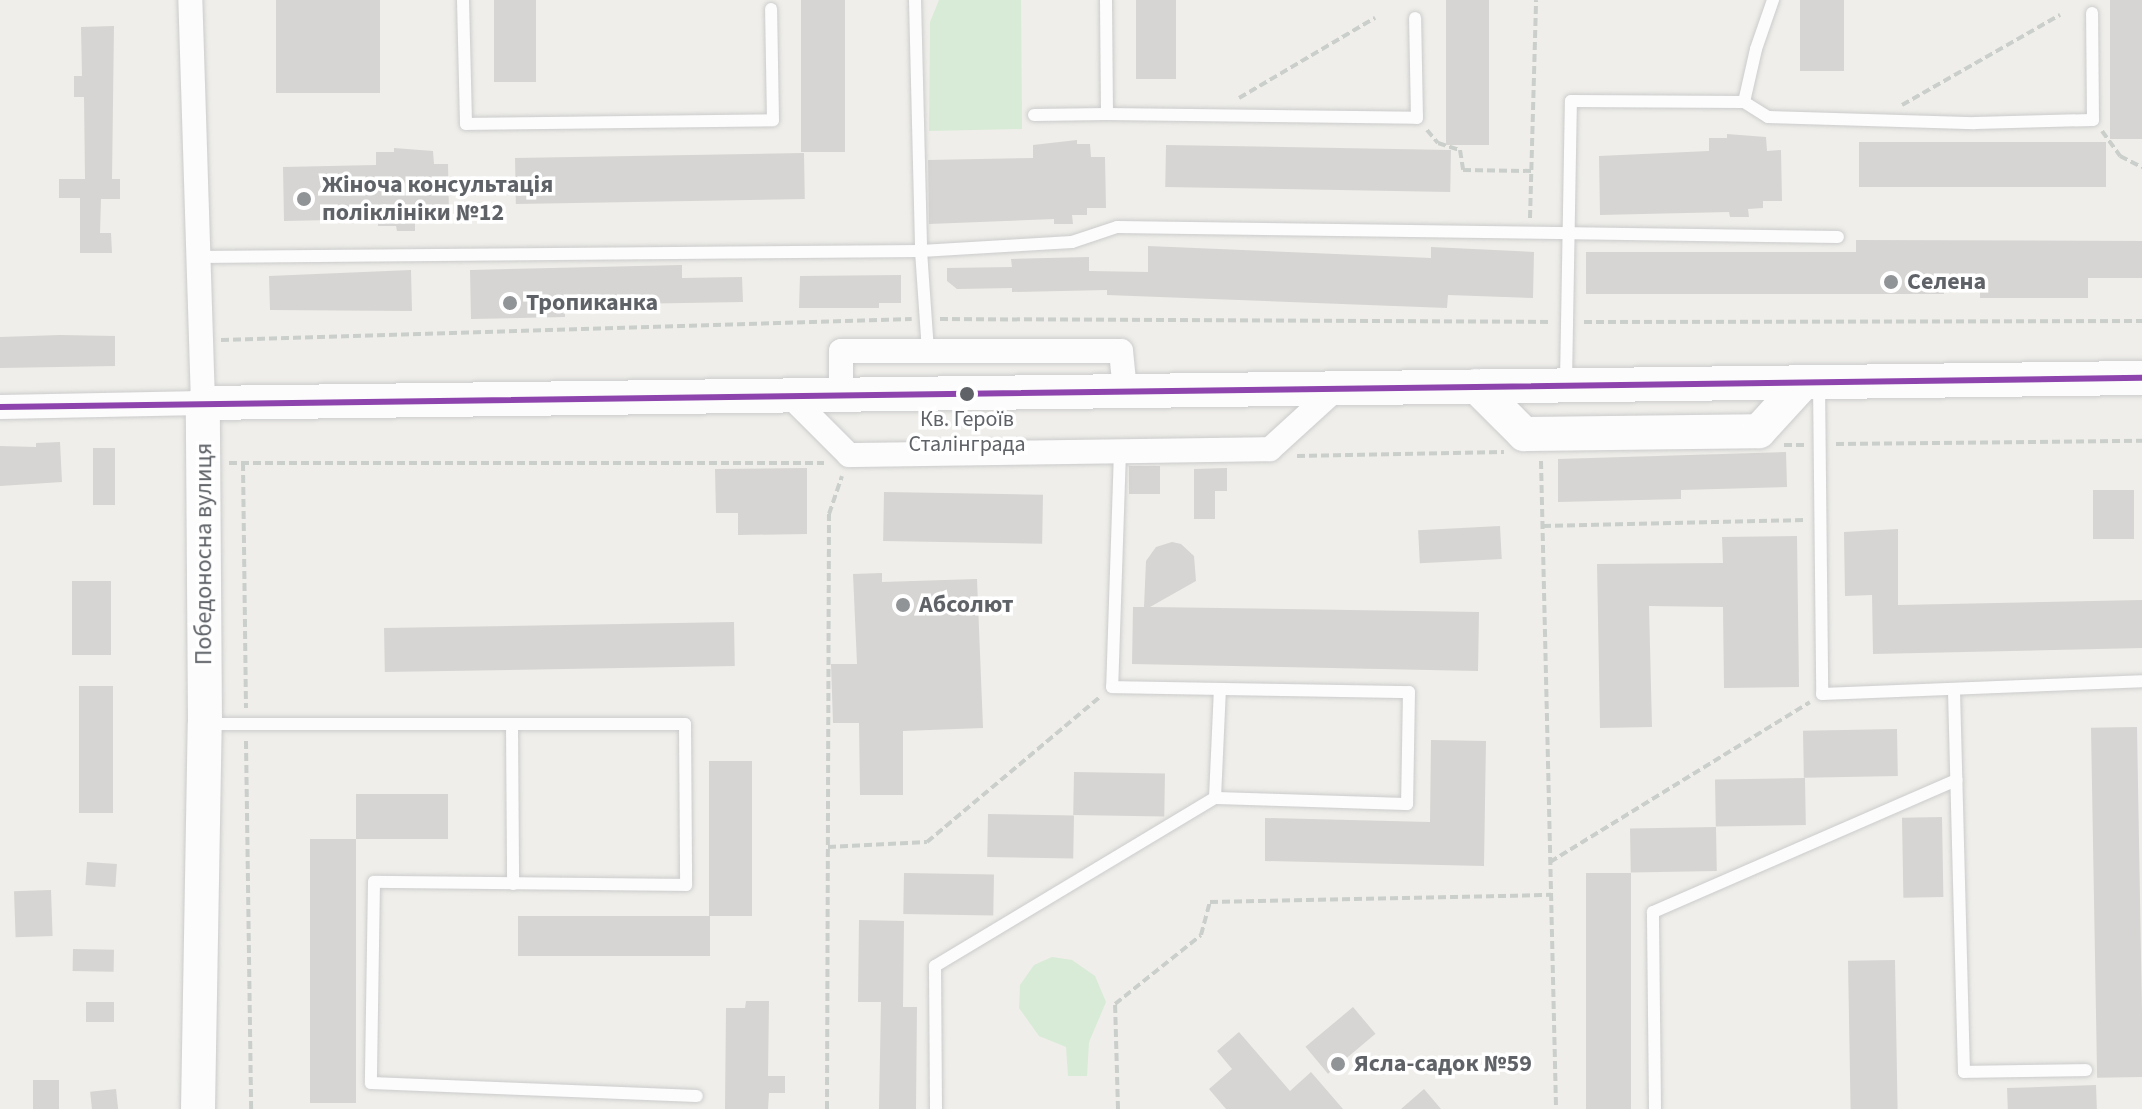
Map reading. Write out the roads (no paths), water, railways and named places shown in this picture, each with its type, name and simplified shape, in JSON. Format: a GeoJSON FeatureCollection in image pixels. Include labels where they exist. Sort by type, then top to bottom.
{"type":"FeatureCollection","features":[{"type":"Feature","properties":{"kind":"street","name":"Победоносна вулиця"},"geometry":{"type":"LineString","coordinates":[[190,0],[203,403],[205,724],[198,1109]]}},
{"type":"Feature","properties":{"kind":"street"},"geometry":{"type":"LineString","coordinates":[[841,394],[841,351],[1121,351],[1125,391]]}},
{"type":"Feature","properties":{"kind":"street"},"geometry":{"type":"LineString","coordinates":[[0,407],[2142,378]]}},
{"type":"Feature","properties":{"kind":"street"},"geometry":{"type":"LineString","coordinates":[[1476,386],[1524,434],[1759,431],[1811,383]]}},
{"type":"Feature","properties":{"kind":"street"},"geometry":{"type":"LineString","coordinates":[[788,394],[849,455],[1270,449],[1337,388]]}},
{"type":"Feature","properties":{"kind":"lane"},"geometry":{"type":"LineString","coordinates":[[463,0],[466,124],[773,120],[771,9]]}},
{"type":"Feature","properties":{"kind":"lane"},"geometry":{"type":"LineString","coordinates":[[915,0],[921,251],[928,351]]}},
{"type":"Feature","properties":{"kind":"lane"},"geometry":{"type":"LineString","coordinates":[[1106,0],[1107,114]]}},
{"type":"Feature","properties":{"kind":"lane"},"geometry":{"type":"LineString","coordinates":[[1744,102],[1756,49],[1773,0]]}},
{"type":"Feature","properties":{"kind":"lane"},"geometry":{"type":"LineString","coordinates":[[1566,386],[1571,101],[1744,102],[1768,117],[1975,123],[2093,120],[2092,13]]}},
{"type":"Feature","properties":{"kind":"lane"},"geometry":{"type":"LineString","coordinates":[[1034,115],[1417,118],[1415,18]]}},
{"type":"Feature","properties":{"kind":"lane"},"geometry":{"type":"LineString","coordinates":[[198,257],[921,251],[1072,242],[1117,227],[1838,237]]}},
{"type":"Feature","properties":{"kind":"lane"},"geometry":{"type":"LineString","coordinates":[[1811,383],[1820,519],[1822,694],[2142,681]]}},
{"type":"Feature","properties":{"kind":"lane"},"geometry":{"type":"LineString","coordinates":[[936,1109],[935,966],[1215,798],[1407,804],[1409,692],[1112,687],[1120,451]]}},
{"type":"Feature","properties":{"kind":"lane"},"geometry":{"type":"LineString","coordinates":[[1215,798],[1220,689]]}},
{"type":"Feature","properties":{"kind":"lane"},"geometry":{"type":"LineString","coordinates":[[1954,691],[1964,1072],[2086,1070]]}},
{"type":"Feature","properties":{"kind":"lane"},"geometry":{"type":"LineString","coordinates":[[205,724],[685,724],[686,885],[374,882],[371,1083],[697,1096]]}},
{"type":"Feature","properties":{"kind":"lane"},"geometry":{"type":"LineString","coordinates":[[512,724],[513,884]]}},
{"type":"Feature","properties":{"kind":"lane"},"geometry":{"type":"LineString","coordinates":[[1655,1109],[1653,912],[1956,780]]}},
{"type":"Feature","properties":{"kind":"place","name":"Жіноча консультація поліклініки №12"},"geometry":{"type":"Point","coordinates":[304,199]}},
{"type":"Feature","properties":{"kind":"place","name":"Селена"},"geometry":{"type":"Point","coordinates":[1891,282]}},
{"type":"Feature","properties":{"kind":"place","name":"Тропиканка"},"geometry":{"type":"Point","coordinates":[510,303]}},
{"type":"Feature","properties":{"kind":"place","name":"Кв. Героїв Сталінграда"},"geometry":{"type":"Point","coordinates":[967,394]}},
{"type":"Feature","properties":{"kind":"place","name":"Абсолют"},"geometry":{"type":"Point","coordinates":[903,605]}},
{"type":"Feature","properties":{"kind":"place","name":"Ясла-садок №59"},"geometry":{"type":"Point","coordinates":[1338,1064]}}]}
